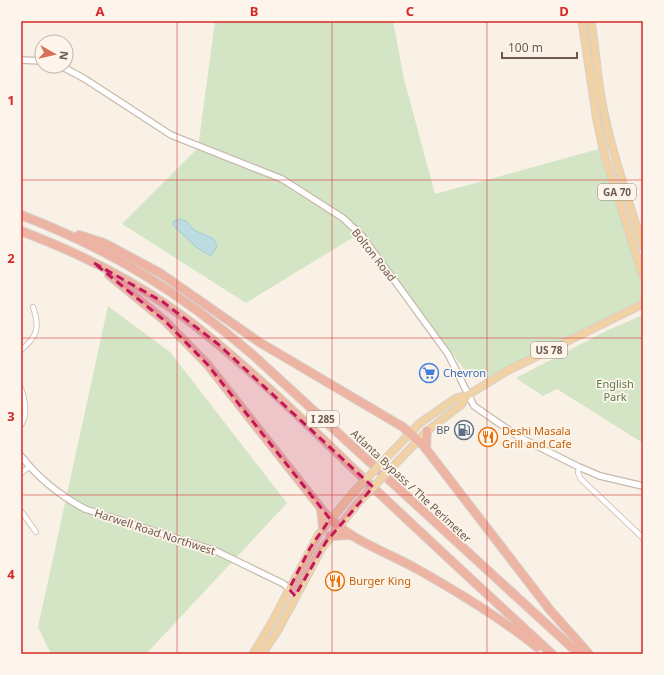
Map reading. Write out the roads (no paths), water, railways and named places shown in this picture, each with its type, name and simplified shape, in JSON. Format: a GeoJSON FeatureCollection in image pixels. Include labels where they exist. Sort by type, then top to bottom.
{"type":"FeatureCollection","features":[{"type":"Feature","properties":{"kind":"highway","name":"Atlanta Bypass / The Perimeter"},"geometry":{"type":"LineString","coordinates":[[21,215],[106,252],[133,267],[171,290],[215,323],[253,355],[579,654]]}},
{"type":"Feature","properties":{"kind":"highway"},"geometry":{"type":"LineString","coordinates":[[40,222],[104,243],[142,263],[177,284],[260,342],[392,419],[410,433],[426,450],[550,610],[589,654]]}},
{"type":"Feature","properties":{"kind":"highway","name":"I 285"},"geometry":{"type":"LineString","coordinates":[[21,231],[56,245],[94,263],[163,302],[218,344],[320,436],[552,654]]}},
{"type":"Feature","properties":{"kind":"highway"},"geometry":{"type":"LineString","coordinates":[[94,263],[165,321],[207,364],[320,507],[338,526],[349,534],[417,569],[485,610],[546,654]]}},
{"type":"Feature","properties":{"kind":"highway"},"geometry":{"type":"LineString","coordinates":[[426,450],[427,431]]}},
{"type":"Feature","properties":{"kind":"highway"},"geometry":{"type":"LineString","coordinates":[[320,507],[323,527]]}},
{"type":"Feature","properties":{"kind":"highway"},"geometry":{"type":"LineString","coordinates":[[330,536],[349,534]]}},
{"type":"Feature","properties":{"kind":"main road","name":"GA 70"},"geometry":{"type":"LineString","coordinates":[[582,21],[597,121],[606,158],[643,276]]}},
{"type":"Feature","properties":{"kind":"main road","name":"GA 70"},"geometry":{"type":"LineString","coordinates":[[591,21],[606,118],[615,154],[643,247]]}},
{"type":"Feature","properties":{"kind":"main road","name":"US 78"},"geometry":{"type":"LineString","coordinates":[[253,654],[272,622],[306,555],[323,527],[390,452],[410,433],[456,398],[468,395],[507,371],[643,304]]}},
{"type":"Feature","properties":{"kind":"main road","name":"US 78"},"geometry":{"type":"LineString","coordinates":[[262,654],[278,630],[316,558],[330,536],[398,460],[427,431],[460,405],[468,395]]}},
{"type":"Feature","properties":{"kind":"street"},"geometry":{"type":"LineString","coordinates":[[21,60],[34,61]]}},
{"type":"Feature","properties":{"kind":"street","name":"Bolton Road"},"geometry":{"type":"LineString","coordinates":[[74,73],[171,136],[282,179],[343,218],[362,236],[448,354],[474,406],[519,437],[579,467],[600,476],[643,486]]}},
{"type":"Feature","properties":{"kind":"street"},"geometry":{"type":"LineString","coordinates":[[21,350],[30,342],[37,332],[36,315],[33,307]]}},
{"type":"Feature","properties":{"kind":"street"},"geometry":{"type":"LineString","coordinates":[[21,388],[25,402],[24,415],[21,425]]}},
{"type":"Feature","properties":{"kind":"street","name":"Harwell Road Northwest"},"geometry":{"type":"LineString","coordinates":[[21,456],[29,467],[56,492],[85,509],[216,551],[278,580],[295,596]]}},
{"type":"Feature","properties":{"kind":"street"},"geometry":{"type":"LineString","coordinates":[[21,473],[29,467]]}},
{"type":"Feature","properties":{"kind":"street"},"geometry":{"type":"LineString","coordinates":[[579,467],[578,473],[580,479],[643,538]]}},
{"type":"Feature","properties":{"kind":"street"},"geometry":{"type":"LineString","coordinates":[[22,515],[36,532]]}},
{"type":"Feature","properties":{"kind":"water"},"geometry":{"type":"Polygon","coordinates":[[[179,219],[186,221],[194,230],[214,239],[217,246],[211,256],[196,247],[173,225],[174,221],[179,219]]]}},
{"type":"Feature","properties":{"kind":"place","name":"Chevron"},"geometry":{"type":"Point","coordinates":[429,373]}},
{"type":"Feature","properties":{"kind":"place","name":"BP"},"geometry":{"type":"Point","coordinates":[464,430]}},
{"type":"Feature","properties":{"kind":"place","name":"Deshi Masala Grill and Cafe"},"geometry":{"type":"Point","coordinates":[488,437]}},
{"type":"Feature","properties":{"kind":"place","name":"Burger King"},"geometry":{"type":"Point","coordinates":[335,581]}},
{"type":"Feature","properties":{"kind":"park label","name":"English Park"},"geometry":{"type":"Point","coordinates":[615,390]}}]}
